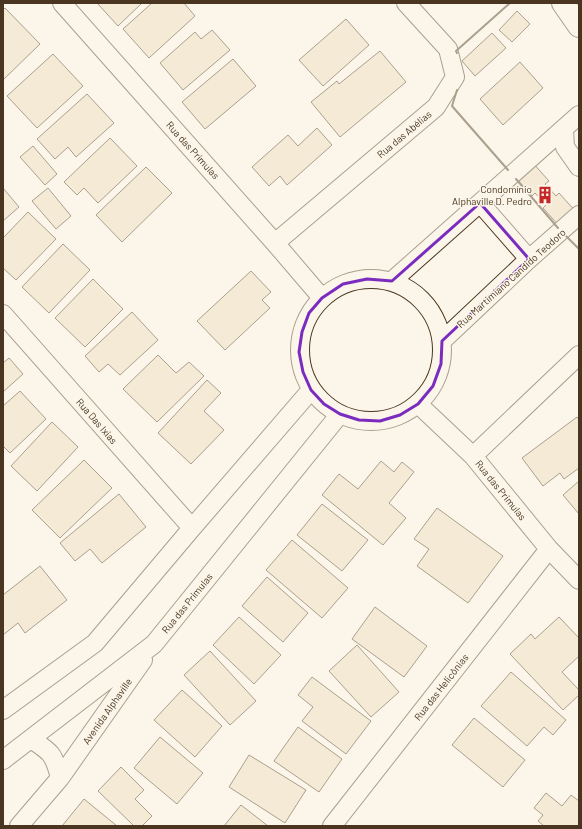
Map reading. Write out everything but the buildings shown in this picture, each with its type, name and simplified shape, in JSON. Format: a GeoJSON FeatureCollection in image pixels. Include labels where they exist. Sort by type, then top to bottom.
{"type":"FeatureCollection","features":[{"type":"Feature","properties":{"kind":"street","name":"Rua das Prímulas"},"geometry":{"type":"LineString","coordinates":[[62,3],[322,298]]}},
{"type":"Feature","properties":{"kind":"street","name":"Rua das Abélias"},"geometry":{"type":"LineString","coordinates":[[275,243],[436,107],[455,77],[448,49],[406,3]]}},
{"type":"Feature","properties":{"kind":"street"},"geometry":{"type":"LineString","coordinates":[[563,3],[579,26]]}},
{"type":"Feature","properties":{"kind":"street"},"geometry":{"type":"LineString","coordinates":[[392,281],[579,115]]}},
{"type":"Feature","properties":{"kind":"street"},"geometry":{"type":"LineString","coordinates":[[564,129],[565,147],[579,167]]}},
{"type":"Feature","properties":{"kind":"street"},"geometry":{"type":"LineString","coordinates":[[480,203],[530,259]]}},
{"type":"Feature","properties":{"kind":"street","name":"Rua Martimiano Candido Teodoro"},"geometry":{"type":"LineString","coordinates":[[442,341],[579,215]]}},
{"type":"Feature","properties":{"kind":"street"},"geometry":{"type":"LineString","coordinates":[[367,279],[392,281],[410,290],[426,303],[437,320],[442,341],[441,364],[433,386],[418,404],[400,415],[380,421],[359,420],[340,414],[324,404],[311,390],[302,372],[299,352],[302,332],[309,314],[322,298],[343,284],[367,279]]}},
{"type":"Feature","properties":{"kind":"street","name":"Rua Das Ixias"},"geometry":{"type":"LineString","coordinates":[[3,314],[192,528]]}},
{"type":"Feature","properties":{"kind":"street"},"geometry":{"type":"LineString","coordinates":[[473,456],[579,355]]}},
{"type":"Feature","properties":{"kind":"street"},"geometry":{"type":"LineString","coordinates":[[6,703],[95,643],[311,390]]}},
{"type":"Feature","properties":{"kind":"street","name":"Rua das Primulas"},"geometry":{"type":"LineString","coordinates":[[418,404],[473,456],[549,549],[579,580]]}},
{"type":"Feature","properties":{"kind":"street","name":"Rua das Primulas"},"geometry":{"type":"LineString","coordinates":[[3,760],[154,644],[340,414]]}},
{"type":"Feature","properties":{"kind":"street","name":"Rua das Helicônias"},"geometry":{"type":"LineString","coordinates":[[332,826],[549,549]]}},
{"type":"Feature","properties":{"kind":"street","name":"Avenida Alphaville"},"geometry":{"type":"LineString","coordinates":[[19,826],[60,778],[154,644]]}},
{"type":"Feature","properties":{"kind":"street"},"geometry":{"type":"LineString","coordinates":[[31,740],[48,750],[56,761],[60,778]]}},
{"type":"Feature","properties":{"kind":"highlighted area"},"geometry":{"type":"Polygon","coordinates":[[[480,203],[529,259],[442,341],[441,364],[433,386],[418,404],[400,415],[380,421],[359,420],[340,414],[324,404],[311,390],[303,372],[299,352],[302,332],[309,313],[322,298],[343,284],[367,279],[392,281],[480,203]]]}},
{"type":"Feature","properties":{"kind":"wall"},"geometry":{"type":"LineString","coordinates":[[457,53],[456,51],[510,3]]}},
{"type":"Feature","properties":{"kind":"wall"},"geometry":{"type":"LineString","coordinates":[[457,90],[452,106],[508,170]]}},
{"type":"Feature","properties":{"kind":"wall"},"geometry":{"type":"LineString","coordinates":[[516,179],[558,228]]}},
{"type":"Feature","properties":{"kind":"wall"},"geometry":{"type":"LineString","coordinates":[[566,236],[579,249]]}},
{"type":"Feature","properties":{"kind":"place","name":"Condomínio Alphaville D. Pedro"},"geometry":{"type":"Point","coordinates":[545,195]}}]}
